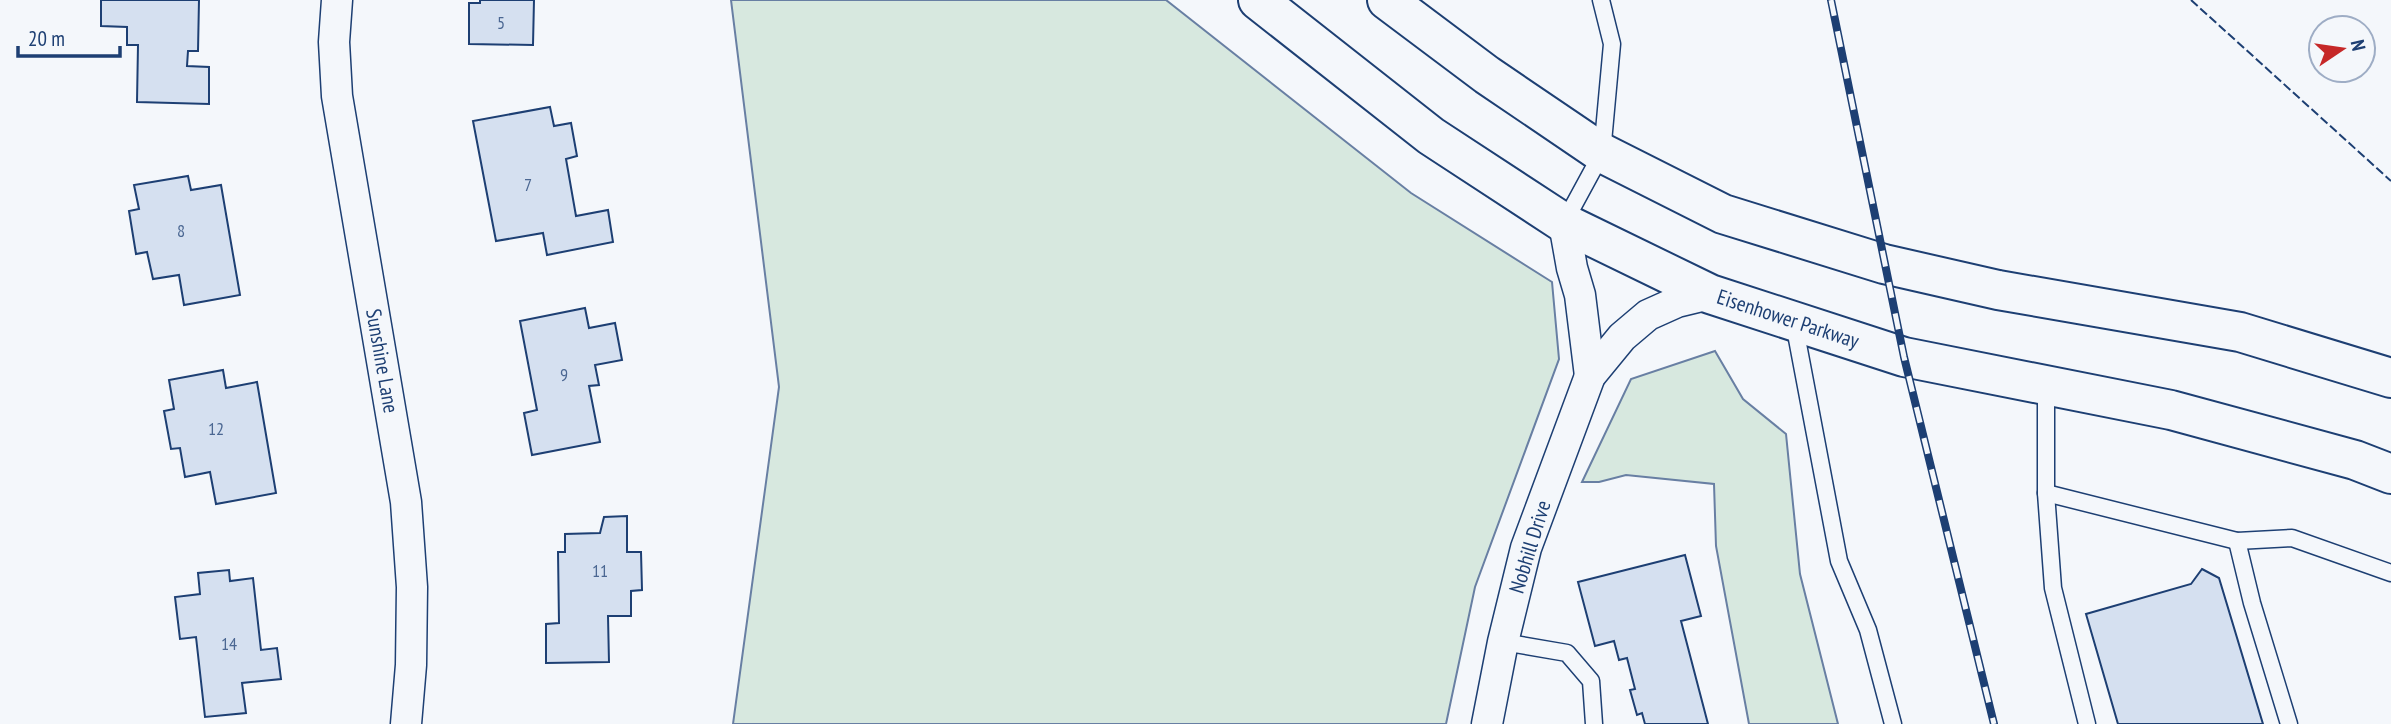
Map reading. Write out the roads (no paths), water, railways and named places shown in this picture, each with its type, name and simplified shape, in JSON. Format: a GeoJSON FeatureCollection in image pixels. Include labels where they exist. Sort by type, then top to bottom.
{"type":"FeatureCollection","features":[{"type":"Feature","properties":{"kind":"main road","name":"Eisenhower Parkway"},"geometry":{"type":"LineString","coordinates":[[1258,0],[1431,136],[1564,223],[1710,294],[1904,357],[2171,410],[2355,460],[2391,474]]}},
{"type":"Feature","properties":{"kind":"main road"},"geometry":{"type":"LineString","coordinates":[[1387,0],[1487,75],[1602,153],[1723,214],[1884,264],[1998,290],[2240,332],[2391,378]]}},
{"type":"Feature","properties":{"kind":"street","name":"Sunshine Lane"},"geometry":{"type":"LineString","coordinates":[[337,0],[334,42],[337,96],[406,502],[412,587],[411,665],[406,724]]}},
{"type":"Feature","properties":{"kind":"street"},"geometry":{"type":"LineString","coordinates":[[1564,223],[1580,295],[1590,376]]}},
{"type":"Feature","properties":{"kind":"street"},"geometry":{"type":"LineString","coordinates":[[1590,376],[1622,337],[1648,314],[1677,302],[1710,294]]}},
{"type":"Feature","properties":{"kind":"street","name":"Nobhill Drive"},"geometry":{"type":"LineString","coordinates":[[1488,724],[1503,642],[1526,548],[1590,376]]}},
{"type":"Feature","properties":{"kind":"lane"},"geometry":{"type":"LineString","coordinates":[[1564,223],[1602,153],[1612,44],[1601,0]]}},
{"type":"Feature","properties":{"kind":"lane"},"geometry":{"type":"LineString","coordinates":[[1793,321],[1839,561],[1868,630],[1893,724]]}},
{"type":"Feature","properties":{"kind":"lane"},"geometry":{"type":"LineString","coordinates":[[2046,385],[2046,493],[2053,589],[2087,724]]}},
{"type":"Feature","properties":{"kind":"lane"},"geometry":{"type":"LineString","coordinates":[[2046,493],[2237,541],[2292,538],[2391,573]]}},
{"type":"Feature","properties":{"kind":"lane"},"geometry":{"type":"LineString","coordinates":[[2237,541],[2252,603],[2288,724]]}},
{"type":"Feature","properties":{"kind":"lane"},"geometry":{"type":"LineString","coordinates":[[1503,642],[1567,653],[1591,681],[1594,724]]}},
{"type":"Feature","properties":{"kind":"railway"},"geometry":{"type":"LineString","coordinates":[[1831,0],[1904,357],[1994,724]]}}]}
